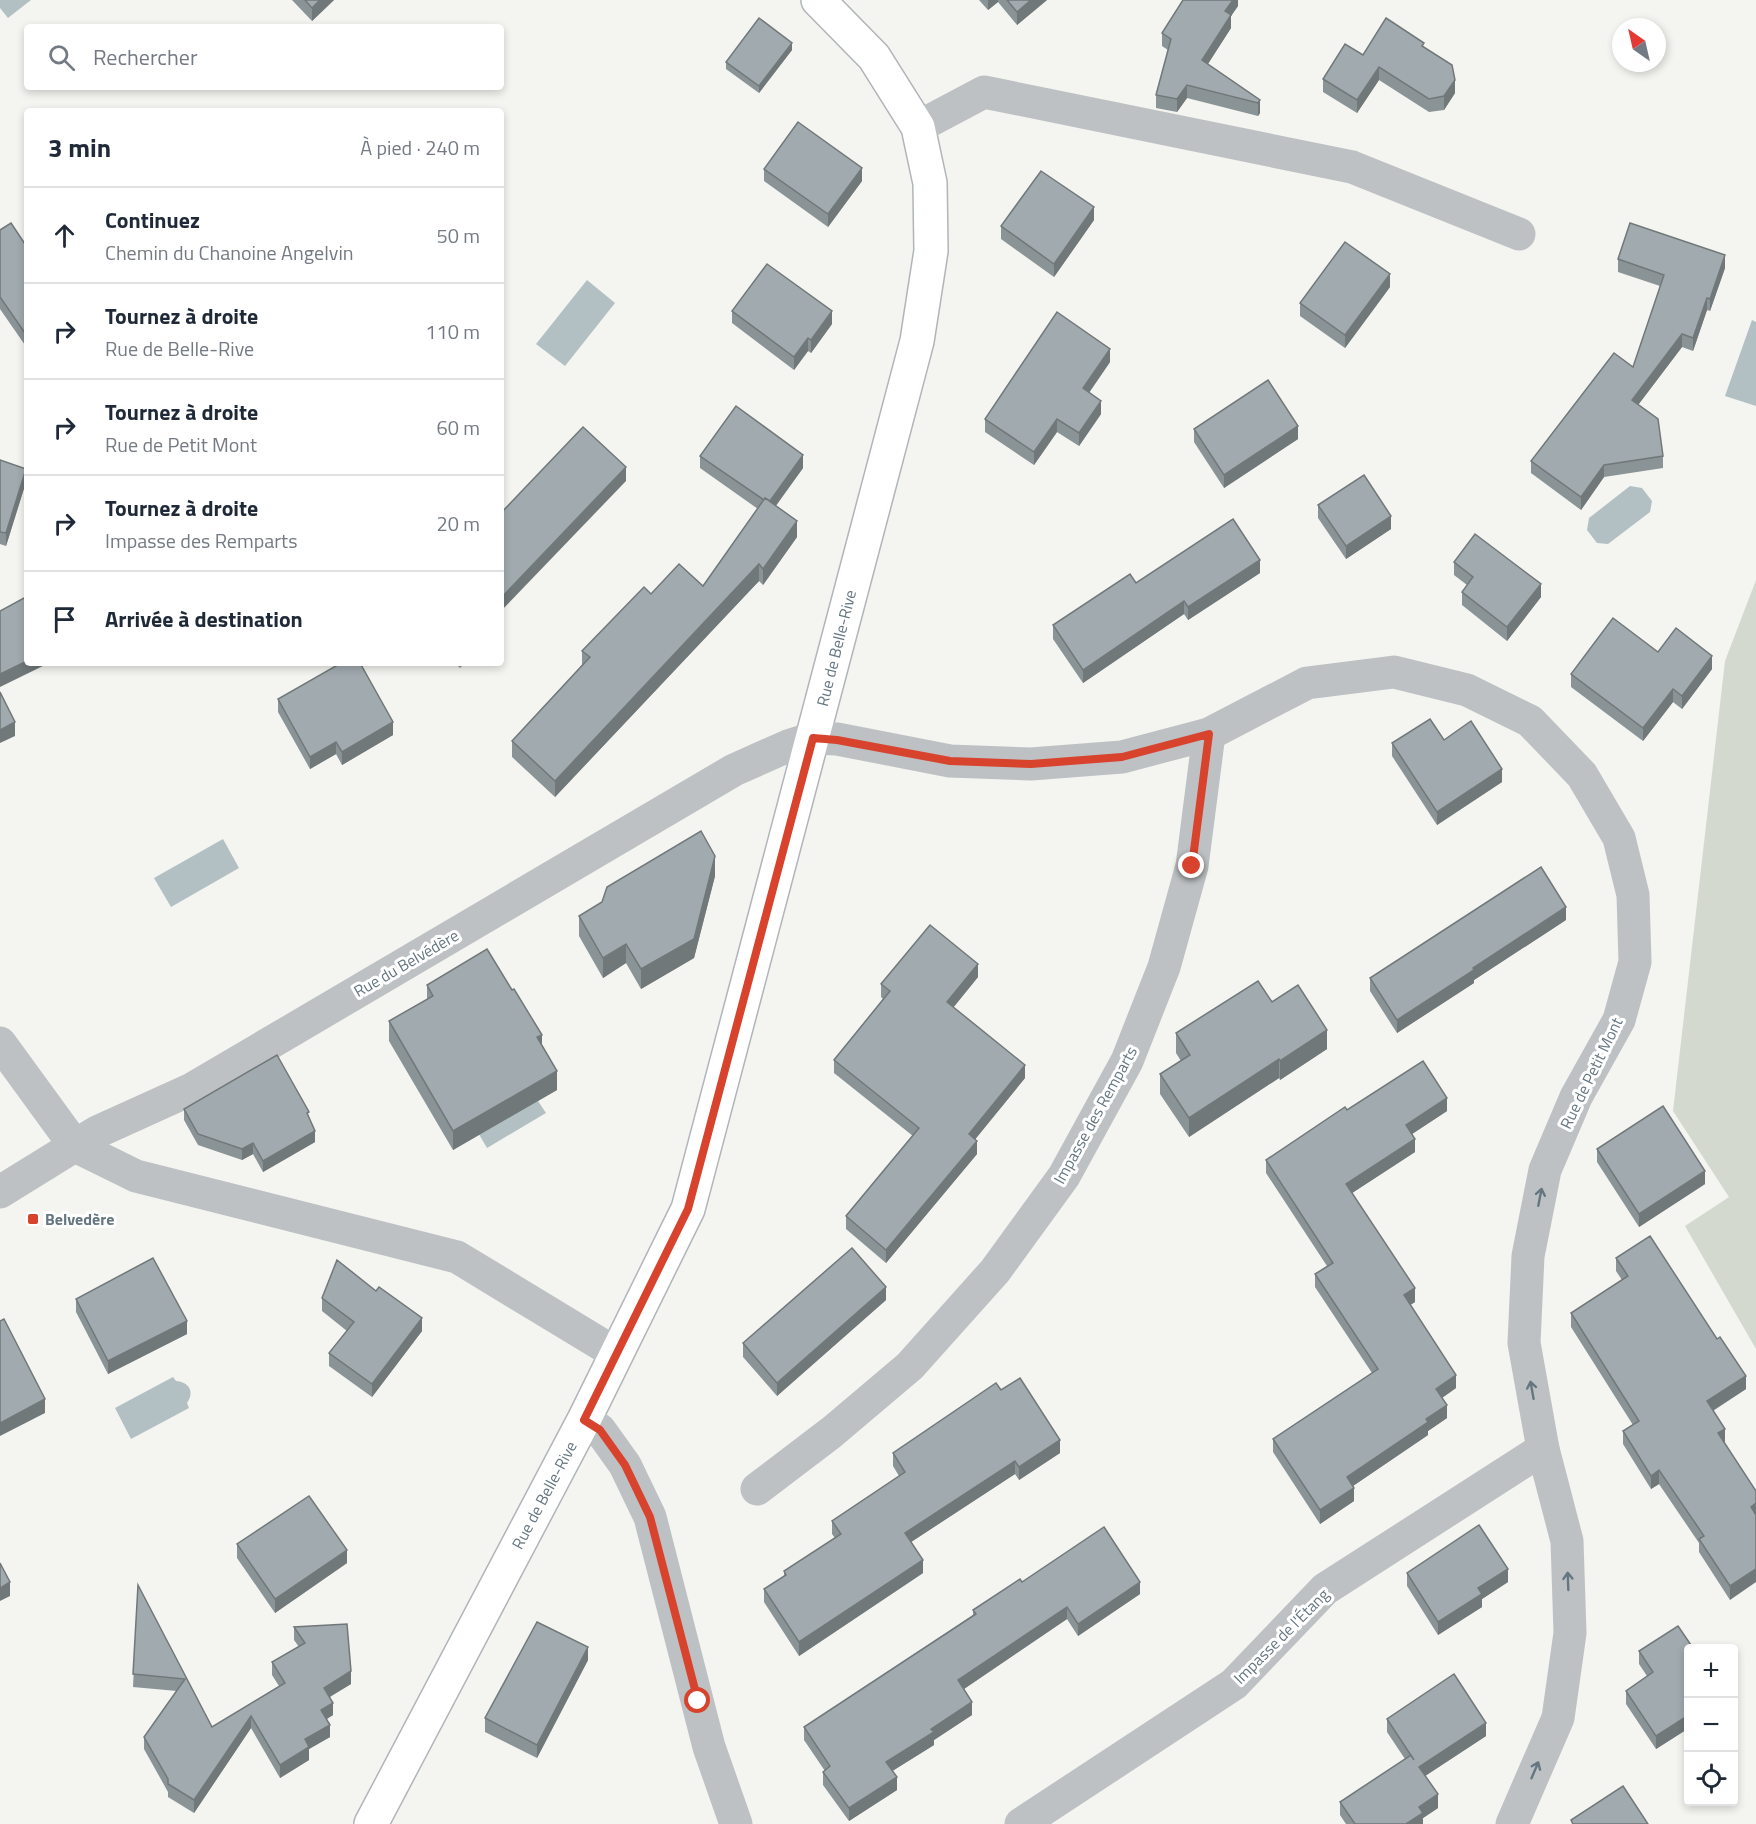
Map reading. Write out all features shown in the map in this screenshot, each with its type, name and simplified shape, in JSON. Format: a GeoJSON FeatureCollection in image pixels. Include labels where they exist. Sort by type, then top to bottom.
{"type":"FeatureCollection","features":[{"type":"Feature","properties":{"kind":"street","name":"Rue de Belle-Rive"},"geometry":{"type":"LineString","coordinates":[[371,1824],[584,1420],[688,1209],[919,329],[932,251],[930,183],[918,127],[874,57],[818,0]]}},
{"type":"Feature","properties":{"kind":"street"},"geometry":{"type":"LineString","coordinates":[[918,127],[984,92],[1352,166],[1519,234]]}},
{"type":"Feature","properties":{"kind":"street","name":"Rue de Petit Mont"},"geometry":{"type":"LineString","coordinates":[[813,738],[837,740],[950,761],[1031,764],[1122,757],[1209,734],[1307,683],[1395,672],[1467,690],[1530,721],[1582,775],[1618,838],[1633,895],[1635,962],[1619,1020],[1576,1097],[1545,1170],[1528,1256],[1524,1343],[1543,1449],[1567,1541],[1570,1633],[1558,1718],[1512,1824]]}},
{"type":"Feature","properties":{"kind":"street","name":"Impasse des Remparts"},"geometry":{"type":"LineString","coordinates":[[757,1489],[832,1432],[910,1366],[995,1270],[1064,1176],[1127,1061],[1164,967],[1192,866],[1209,734]]}},
{"type":"Feature","properties":{"kind":"street","name":"Rue du Belvédère"},"geometry":{"type":"LineString","coordinates":[[0,1192],[97,1132],[192,1089],[734,770],[788,746],[813,738]]}},
{"type":"Feature","properties":{"kind":"street"},"geometry":{"type":"LineString","coordinates":[[0,1043],[75,1146],[136,1176],[457,1257],[617,1354]]}},
{"type":"Feature","properties":{"kind":"street"},"geometry":{"type":"LineString","coordinates":[[584,1420],[600,1430],[625,1465],[650,1517],[710,1747],[736,1824]]}},
{"type":"Feature","properties":{"kind":"street","name":"Impasse de l'Étang"},"geometry":{"type":"LineString","coordinates":[[1021,1824],[1234,1684],[1326,1589],[1543,1449]]}},
{"type":"Feature","properties":{"kind":"shaded area"},"geometry":{"type":"Polygon","coordinates":[[[0,0],[31,0],[8,18],[0,8],[0,0]]]}},
{"type":"Feature","properties":{"kind":"shaded area"},"geometry":{"type":"Polygon","coordinates":[[[587,280],[615,303],[565,366],[536,344],[587,280]]]}},
{"type":"Feature","properties":{"kind":"shaded area"},"geometry":{"type":"Polygon","coordinates":[[[1752,320],[1756,322],[1756,406],[1725,396],[1752,320]]]}},
{"type":"Feature","properties":{"kind":"shaded area"},"geometry":{"type":"Polygon","coordinates":[[[1630,486],[1642,488],[1652,501],[1650,512],[1608,544],[1597,543],[1587,530],[1589,518],[1630,486]]]}},
{"type":"Feature","properties":{"kind":"shaded area"},"geometry":{"type":"Polygon","coordinates":[[[1756,580],[1756,1349],[1685,1226],[1729,1197],[1673,1111],[1725,661],[1756,580]]]}},
{"type":"Feature","properties":{"kind":"shaded area"},"geometry":{"type":"Polygon","coordinates":[[[223,839],[239,868],[171,907],[154,878],[223,839]]]}},
{"type":"Feature","properties":{"kind":"shaded area"},"geometry":{"type":"Polygon","coordinates":[[[538,1101],[546,1113],[487,1148],[469,1117],[538,1101]]]}},
{"type":"Feature","properties":{"kind":"shaded area"},"geometry":{"type":"Polygon","coordinates":[[[173,1377],[189,1388],[190,1395],[187,1403],[189,1408],[131,1439],[115,1408],[173,1377]]]}},
{"type":"Feature","properties":{"kind":"building"},"geometry":{"type":"Polygon","coordinates":[[[305,0],[320,0],[312,8],[305,0]]]}},
{"type":"Feature","properties":{"kind":"building"},"geometry":{"type":"Polygon","coordinates":[[[1007,0],[1031,0],[1017,12],[1007,0]]]}},
{"type":"Feature","properties":{"kind":"building"},"geometry":{"type":"Polygon","coordinates":[[[1183,0],[1233,0],[1225,11],[1231,15],[1202,60],[1260,100],[1258,103],[1187,85],[1177,99],[1156,95],[1171,39],[1162,33],[1183,0]]]}},
{"type":"Feature","properties":{"kind":"building"},"geometry":{"type":"Polygon","coordinates":[[[759,18],[792,43],[759,86],[726,62],[759,18]]]}},
{"type":"Feature","properties":{"kind":"building"},"geometry":{"type":"Polygon","coordinates":[[[1386,18],[1424,43],[1422,46],[1452,65],[1455,80],[1444,96],[1429,99],[1379,67],[1357,100],[1323,79],[1345,44],[1363,55],[1386,18]]]}},
{"type":"Feature","properties":{"kind":"building"},"geometry":{"type":"Polygon","coordinates":[[[798,122],[862,168],[828,214],[764,169],[798,122]]]}},
{"type":"Feature","properties":{"kind":"building"},"geometry":{"type":"Polygon","coordinates":[[[1041,171],[1094,207],[1054,264],[1001,226],[1041,171]]]}},
{"type":"Feature","properties":{"kind":"building"},"geometry":{"type":"Polygon","coordinates":[[[11,223],[24,242],[24,332],[0,297],[0,230],[11,223]]]}},
{"type":"Feature","properties":{"kind":"building"},"geometry":{"type":"Polygon","coordinates":[[[1630,223],[1725,255],[1710,299],[1707,298],[1693,338],[1682,334],[1632,400],[1658,419],[1663,456],[1604,465],[1581,497],[1531,461],[1614,353],[1633,367],[1664,275],[1618,259],[1630,223]]]}},
{"type":"Feature","properties":{"kind":"building"},"geometry":{"type":"Polygon","coordinates":[[[1345,242],[1390,274],[1345,335],[1300,303],[1345,242]]]}},
{"type":"Feature","properties":{"kind":"building"},"geometry":{"type":"Polygon","coordinates":[[[767,264],[832,311],[811,340],[808,338],[794,357],[732,311],[767,264]]]}},
{"type":"Feature","properties":{"kind":"building"},"geometry":{"type":"Polygon","coordinates":[[[1057,312],[1110,349],[1083,388],[1101,401],[1079,433],[1057,419],[1034,452],[985,419],[1057,312]]]}},
{"type":"Feature","properties":{"kind":"building"},"geometry":{"type":"Polygon","coordinates":[[[1268,380],[1298,426],[1224,475],[1194,429],[1268,380]]]}},
{"type":"Feature","properties":{"kind":"building"},"geometry":{"type":"Polygon","coordinates":[[[736,406],[803,455],[770,501],[765,498],[764,500],[700,456],[736,406]]]}},
{"type":"Feature","properties":{"kind":"building"},"geometry":{"type":"Polygon","coordinates":[[[583,427],[626,467],[504,595],[504,510],[583,427]]]}},
{"type":"Feature","properties":{"kind":"building"},"geometry":{"type":"Polygon","coordinates":[[[0,460],[24,468],[24,475],[6,533],[0,532],[0,460]]]}},
{"type":"Feature","properties":{"kind":"building"},"geometry":{"type":"Polygon","coordinates":[[[1364,475],[1391,516],[1346,546],[1318,505],[1364,475]]]}},
{"type":"Feature","properties":{"kind":"building"},"geometry":{"type":"Polygon","coordinates":[[[765,498],[797,521],[763,569],[759,564],[555,781],[512,741],[590,657],[582,651],[644,587],[651,594],[679,564],[703,586],[765,498]]]}},
{"type":"Feature","properties":{"kind":"building"},"geometry":{"type":"Polygon","coordinates":[[[1233,519],[1260,560],[1188,607],[1184,601],[1083,670],[1053,625],[1130,574],[1136,583],[1233,519]]]}},
{"type":"Feature","properties":{"kind":"building"},"geometry":{"type":"Polygon","coordinates":[[[1475,534],[1541,584],[1507,627],[1462,592],[1473,577],[1454,562],[1475,534]]]}},
{"type":"Feature","properties":{"kind":"building"},"geometry":{"type":"Polygon","coordinates":[[[24,598],[24,662],[0,674],[0,611],[24,598]]]}},
{"type":"Feature","properties":{"kind":"building"},"geometry":{"type":"Polygon","coordinates":[[[1613,618],[1658,652],[1676,628],[1712,656],[1682,696],[1673,689],[1643,728],[1571,674],[1613,618]]]}},
{"type":"Feature","properties":{"kind":"building"},"geometry":{"type":"Polygon","coordinates":[[[336,666],[362,666],[393,722],[342,752],[336,742],[310,757],[278,699],[336,666]]]}},
{"type":"Feature","properties":{"kind":"building"},"geometry":{"type":"Polygon","coordinates":[[[0,692],[15,722],[0,730],[0,692]]]}},
{"type":"Feature","properties":{"kind":"building"},"geometry":{"type":"Polygon","coordinates":[[[1430,719],[1444,740],[1471,721],[1502,769],[1437,812],[1392,743],[1430,719]]]}},
{"type":"Feature","properties":{"kind":"building"},"geometry":{"type":"Polygon","coordinates":[[[701,831],[715,856],[694,939],[641,969],[626,944],[603,958],[579,916],[602,902],[607,887],[701,831]]]}},
{"type":"Feature","properties":{"kind":"building"},"geometry":{"type":"Polygon","coordinates":[[[1541,867],[1566,907],[1397,1020],[1370,978],[1541,867]]]}},
{"type":"Feature","properties":{"kind":"building"},"geometry":{"type":"Polygon","coordinates":[[[930,925],[978,964],[947,1002],[1025,1065],[969,1134],[977,1141],[886,1250],[846,1216],[919,1128],[834,1060],[890,991],[881,984],[930,925]]]}},
{"type":"Feature","properties":{"kind":"building"},"geometry":{"type":"Polygon","coordinates":[[[487,949],[542,1035],[537,1037],[557,1071],[453,1131],[389,1021],[433,996],[427,985],[487,949]]]}},
{"type":"Feature","properties":{"kind":"building"},"geometry":{"type":"Polygon","coordinates":[[[1258,981],[1272,1002],[1298,985],[1327,1030],[1189,1118],[1160,1074],[1190,1055],[1176,1033],[1258,981]]]}},
{"type":"Feature","properties":{"kind":"building"},"geometry":{"type":"Polygon","coordinates":[[[277,1055],[309,1112],[307,1113],[315,1131],[263,1161],[253,1143],[242,1149],[198,1134],[184,1109],[277,1055]]]}},
{"type":"Feature","properties":{"kind":"building"},"geometry":{"type":"Polygon","coordinates":[[[1423,1061],[1447,1098],[1406,1125],[1415,1139],[1346,1184],[1415,1288],[1404,1295],[1456,1375],[1436,1389],[1447,1405],[1426,1419],[1428,1422],[1347,1477],[1354,1488],[1320,1510],[1273,1439],[1378,1369],[1315,1274],[1333,1263],[1266,1160],[1345,1107],[1347,1110],[1423,1061]]]}},
{"type":"Feature","properties":{"kind":"building"},"geometry":{"type":"Polygon","coordinates":[[[1663,1106],[1705,1171],[1639,1214],[1597,1149],[1663,1106]]]}},
{"type":"Feature","properties":{"kind":"building"},"geometry":{"type":"Polygon","coordinates":[[[1650,1236],[1717,1339],[1720,1337],[1746,1376],[1707,1401],[1725,1429],[1718,1433],[1756,1491],[1756,1503],[1751,1507],[1756,1515],[1756,1569],[1730,1586],[1699,1539],[1704,1536],[1659,1470],[1651,1476],[1623,1431],[1639,1421],[1571,1313],[1628,1276],[1616,1258],[1650,1236]]]}},
{"type":"Feature","properties":{"kind":"building"},"geometry":{"type":"Polygon","coordinates":[[[852,1248],[886,1287],[777,1383],[743,1343],[852,1248]]]}},
{"type":"Feature","properties":{"kind":"building"},"geometry":{"type":"Polygon","coordinates":[[[153,1258],[187,1321],[108,1361],[76,1299],[153,1258]]]}},
{"type":"Feature","properties":{"kind":"building"},"geometry":{"type":"Polygon","coordinates":[[[337,1260],[376,1291],[379,1287],[422,1318],[372,1384],[329,1353],[354,1322],[322,1298],[337,1260]]]}},
{"type":"Feature","properties":{"kind":"building"},"geometry":{"type":"Polygon","coordinates":[[[4,1319],[45,1399],[0,1423],[0,1321],[4,1319]]]}},
{"type":"Feature","properties":{"kind":"building"},"geometry":{"type":"Polygon","coordinates":[[[1020,1378],[1060,1440],[1019,1467],[1015,1461],[905,1533],[923,1560],[799,1642],[764,1589],[786,1575],[784,1571],[841,1534],[832,1521],[905,1472],[893,1453],[996,1383],[1001,1390],[1020,1378]]]}},
{"type":"Feature","properties":{"kind":"building"},"geometry":{"type":"Polygon","coordinates":[[[309,1496],[347,1550],[275,1599],[237,1544],[309,1496]]]}},
{"type":"Feature","properties":{"kind":"building"},"geometry":{"type":"Polygon","coordinates":[[[1479,1525],[1508,1569],[1478,1588],[1482,1594],[1438,1622],[1407,1573],[1479,1525]]]}},
{"type":"Feature","properties":{"kind":"building"},"geometry":{"type":"Polygon","coordinates":[[[1104,1527],[1140,1582],[1078,1624],[1067,1607],[958,1680],[972,1702],[931,1729],[934,1732],[886,1762],[897,1777],[849,1808],[823,1772],[830,1766],[804,1727],[976,1614],[973,1610],[1020,1579],[1022,1582],[1104,1527]]]}},
{"type":"Feature","properties":{"kind":"building"},"geometry":{"type":"Polygon","coordinates":[[[0,1563],[10,1582],[0,1588],[0,1563]]]}},
{"type":"Feature","properties":{"kind":"building"},"geometry":{"type":"Polygon","coordinates":[[[138,1585],[212,1727],[285,1683],[272,1662],[305,1643],[294,1627],[347,1624],[351,1671],[324,1688],[333,1703],[321,1710],[330,1725],[305,1739],[309,1747],[280,1765],[251,1716],[194,1800],[168,1784],[168,1779],[144,1737],[185,1679],[133,1674],[138,1585]]]}},
{"type":"Feature","properties":{"kind":"building"},"geometry":{"type":"Polygon","coordinates":[[[537,1622],[588,1647],[537,1745],[485,1718],[537,1622]]]}},
{"type":"Feature","properties":{"kind":"building"},"geometry":{"type":"Polygon","coordinates":[[[1678,1626],[1690,1644],[1684,1644],[1684,1718],[1656,1736],[1626,1691],[1653,1672],[1639,1651],[1678,1626]]]}},
{"type":"Feature","properties":{"kind":"building"},"geometry":{"type":"Polygon","coordinates":[[[1454,1674],[1486,1723],[1419,1767],[1438,1794],[1419,1807],[1423,1813],[1406,1824],[1355,1824],[1340,1802],[1411,1755],[1387,1719],[1454,1674]]]}},
{"type":"Feature","properties":{"kind":"building"},"geometry":{"type":"Polygon","coordinates":[[[1623,1786],[1648,1824],[1573,1824],[1571,1820],[1623,1786]]]}},
{"type":"Feature","properties":{"kind":"place","name":"Belvedère"},"geometry":{"type":"Point","coordinates":[33,1219]}},
{"type":"Feature","properties":{"kind":"route"},"geometry":{"type":"LineString","coordinates":[[698,1701],[650,1517],[625,1465],[600,1430],[584,1420],[688,1209],[813,738],[837,740],[950,761],[1031,764],[1122,757],[1209,734],[1192,866]]}}]}
